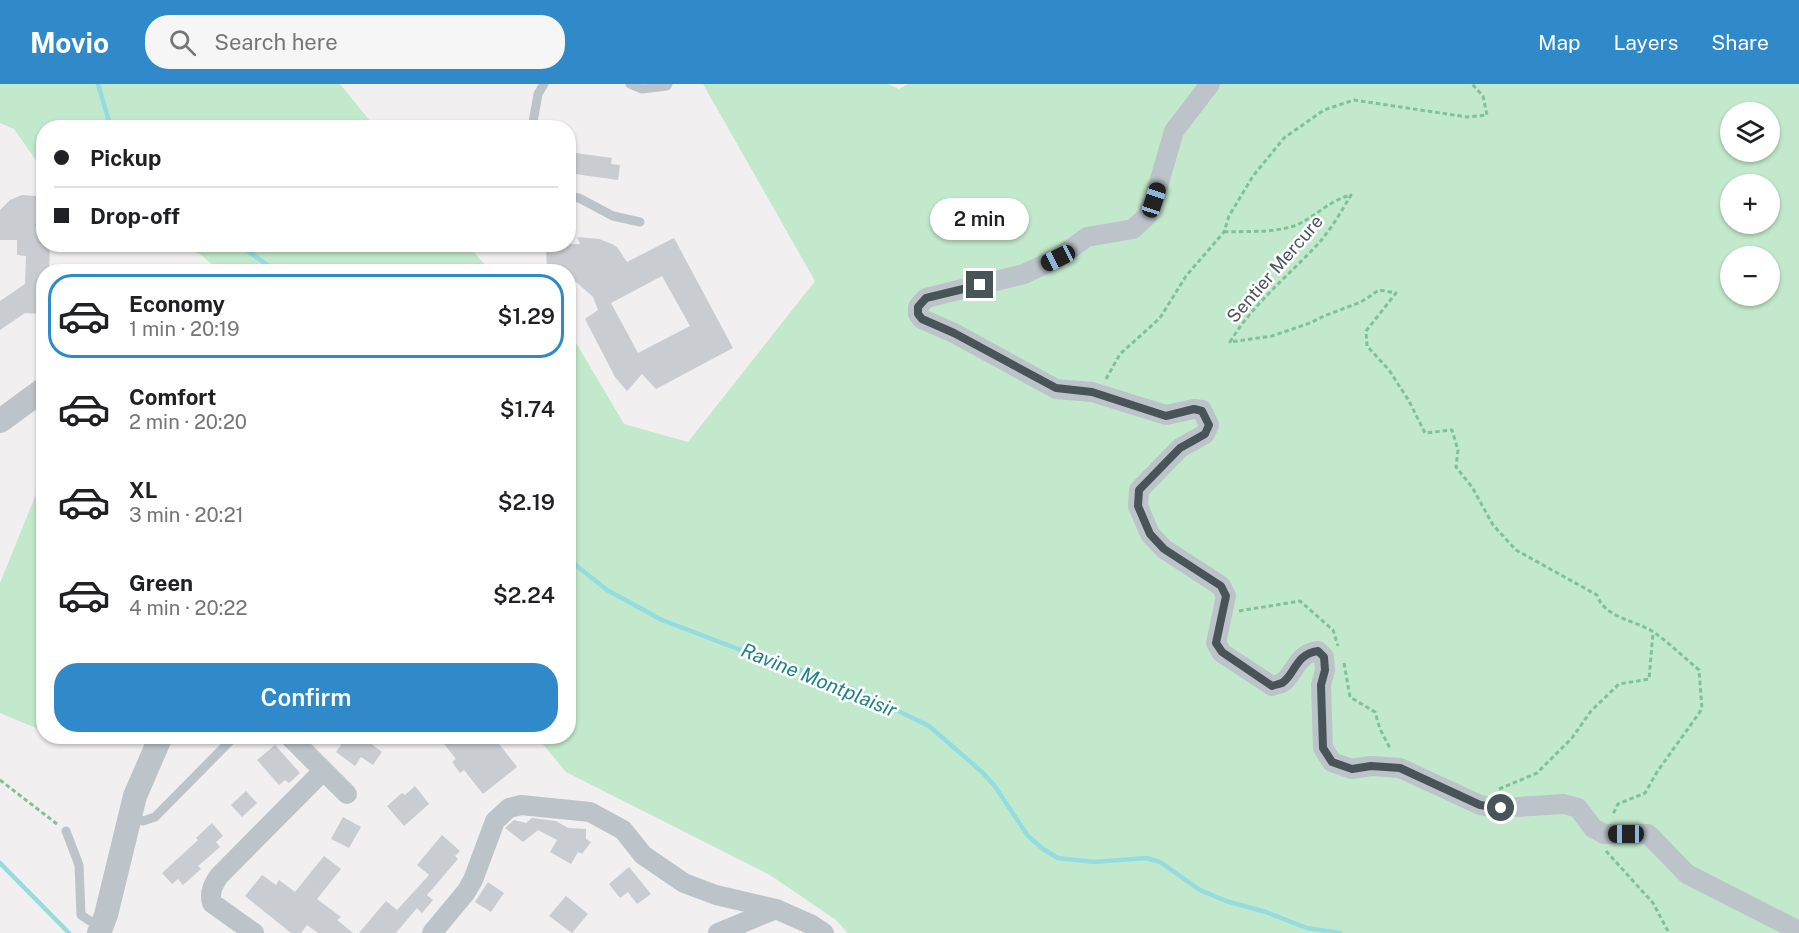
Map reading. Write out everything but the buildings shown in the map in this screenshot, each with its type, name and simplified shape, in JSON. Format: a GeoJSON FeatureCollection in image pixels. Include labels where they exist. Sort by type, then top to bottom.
{"type":"FeatureCollection","features":[{"type":"Feature","properties":{"kind":"street"},"geometry":{"type":"LineString","coordinates":[[1210,84],[1174,131],[1154,200],[1147,216],[1133,229],[1088,237],[1058,258],[1024,274],[926,298],[918,307],[918,314],[922,319],[954,333],[1056,388],[1092,392],[1166,416],[1194,409],[1202,411],[1209,425],[1205,434],[1180,448],[1139,490],[1138,506],[1150,534],[1164,549],[1221,586],[1226,596],[1216,643],[1222,652],[1272,686],[1284,682],[1297,663],[1311,652],[1318,651],[1324,657],[1325,670],[1321,685],[1323,748],[1332,762],[1352,769],[1371,766],[1400,768],[1480,805],[1501,808],[1564,804],[1578,808],[1593,828],[1604,834],[1648,834],[1687,874],[1795,929],[1797,933]]}},
{"type":"Feature","properties":{"kind":"street"},"geometry":{"type":"LineString","coordinates":[[0,421],[36,395]]}},
{"type":"Feature","properties":{"kind":"street"},"geometry":{"type":"LineString","coordinates":[[100,931],[135,796],[158,744]]}},
{"type":"Feature","properties":{"kind":"street"},"geometry":{"type":"LineString","coordinates":[[297,744],[348,794]]}},
{"type":"Feature","properties":{"kind":"street"},"geometry":{"type":"LineString","coordinates":[[254,933],[212,903],[210,895],[213,885],[219,876],[323,771]]}},
{"type":"Feature","properties":{"kind":"street"},"geometry":{"type":"LineString","coordinates":[[432,933],[466,892],[473,880],[495,821],[509,808],[521,805],[590,812],[623,830],[643,855],[684,883],[716,895],[776,909],[824,933]]}},
{"type":"Feature","properties":{"kind":"street"},"geometry":{"type":"LineString","coordinates":[[718,933],[776,909]]}},
{"type":"Feature","properties":{"kind":"lane"},"geometry":{"type":"LineString","coordinates":[[533,120],[538,93],[544,84]]}},
{"type":"Feature","properties":{"kind":"lane"},"geometry":{"type":"LineString","coordinates":[[630,84],[642,89],[668,84]]}},
{"type":"Feature","properties":{"kind":"lane"},"geometry":{"type":"LineString","coordinates":[[576,197],[614,216],[640,222]]}},
{"type":"Feature","properties":{"kind":"lane"},"geometry":{"type":"LineString","coordinates":[[129,819],[143,821],[155,817],[227,744]]}},
{"type":"Feature","properties":{"kind":"lane"},"geometry":{"type":"LineString","coordinates":[[66,831],[79,865],[81,915],[100,931]]}},
{"type":"Feature","properties":{"kind":"path"},"geometry":{"type":"LineString","coordinates":[[1092,392],[1108,377],[1120,354],[1160,318],[1186,276],[1224,232],[1229,216],[1253,176],[1284,138],[1324,110],[1354,100],[1467,117],[1486,115],[1484,96],[1472,84]]}},
{"type":"Feature","properties":{"kind":"path","name":"Sentier Mercure"},"geometry":{"type":"LineString","coordinates":[[1224,232],[1268,231],[1295,225],[1339,198],[1352,195],[1319,243],[1252,312],[1230,342],[1272,336],[1301,327],[1360,302],[1379,290],[1396,293],[1366,331],[1367,346],[1389,370],[1409,400],[1425,434],[1452,430],[1458,450],[1456,467],[1472,487],[1493,525],[1516,550],[1597,595],[1600,603],[1622,619],[1653,632],[1699,670],[1702,709],[1657,772],[1645,793],[1618,804],[1604,834]]}},
{"type":"Feature","properties":{"kind":"path"},"geometry":{"type":"LineString","coordinates":[[1480,805],[1487,794],[1536,773],[1572,738],[1592,711],[1619,684],[1649,679],[1653,632]]}},
{"type":"Feature","properties":{"kind":"path"},"geometry":{"type":"LineString","coordinates":[[0,780],[66,831]]}},
{"type":"Feature","properties":{"kind":"path"},"geometry":{"type":"LineString","coordinates":[[1604,834],[1605,850],[1653,903],[1669,933]]}},
{"type":"Feature","properties":{"kind":"green space"},"geometry":{"type":"Polygon","coordinates":[[[0,84],[340,84],[369,120],[36,120],[36,160],[14,129],[0,123],[0,84]]]}},
{"type":"Feature","properties":{"kind":"green space"},"geometry":{"type":"Polygon","coordinates":[[[703,84],[888,84],[899,89],[908,84],[1799,84],[1799,933],[848,933],[836,920],[770,875],[566,772],[543,744],[576,744],[576,343],[624,424],[688,442],[815,281],[703,84]]]}},
{"type":"Feature","properties":{"kind":"green space"},"geometry":{"type":"Polygon","coordinates":[[[195,252],[474,252],[484,264],[212,264],[195,252]]]}},
{"type":"Feature","properties":{"kind":"green space"},"geometry":{"type":"Polygon","coordinates":[[[36,494],[36,728],[0,713],[0,583],[36,494]]]}},
{"type":"Feature","properties":{"kind":"waterway","name":"Ravine Montplaisir"},"geometry":{"type":"LineString","coordinates":[[98,84],[109,120]]}},
{"type":"Feature","properties":{"kind":"waterway","name":"Ravine Montplaisir"},"geometry":{"type":"LineString","coordinates":[[249,252],[266,264]]}},
{"type":"Feature","properties":{"kind":"waterway","name":"Ravine Montplaisir"},"geometry":{"type":"LineString","coordinates":[[576,565],[607,590],[662,620],[767,660],[853,689],[929,726],[994,785],[1028,836],[1058,858],[1094,862],[1146,858],[1160,862],[1200,890],[1226,901],[1266,912],[1307,928],[1340,933]]}},
{"type":"Feature","properties":{"kind":"waterway"},"geometry":{"type":"LineString","coordinates":[[0,863],[69,933]]}},
{"type":"Feature","properties":{"kind":"route"},"geometry":{"type":"LineString","coordinates":[[980,285],[926,298],[918,307],[918,314],[922,319],[954,333],[1056,388],[1092,392],[1166,416],[1194,409],[1202,411],[1206,417],[1209,425],[1205,434],[1180,448],[1139,490],[1138,506],[1150,534],[1164,549],[1221,586],[1226,596],[1216,643],[1222,652],[1272,686],[1284,682],[1297,663],[1311,652],[1318,651],[1324,657],[1325,670],[1321,685],[1323,748],[1332,762],[1352,769],[1371,766],[1400,768],[1480,805],[1501,808]]}}]}
